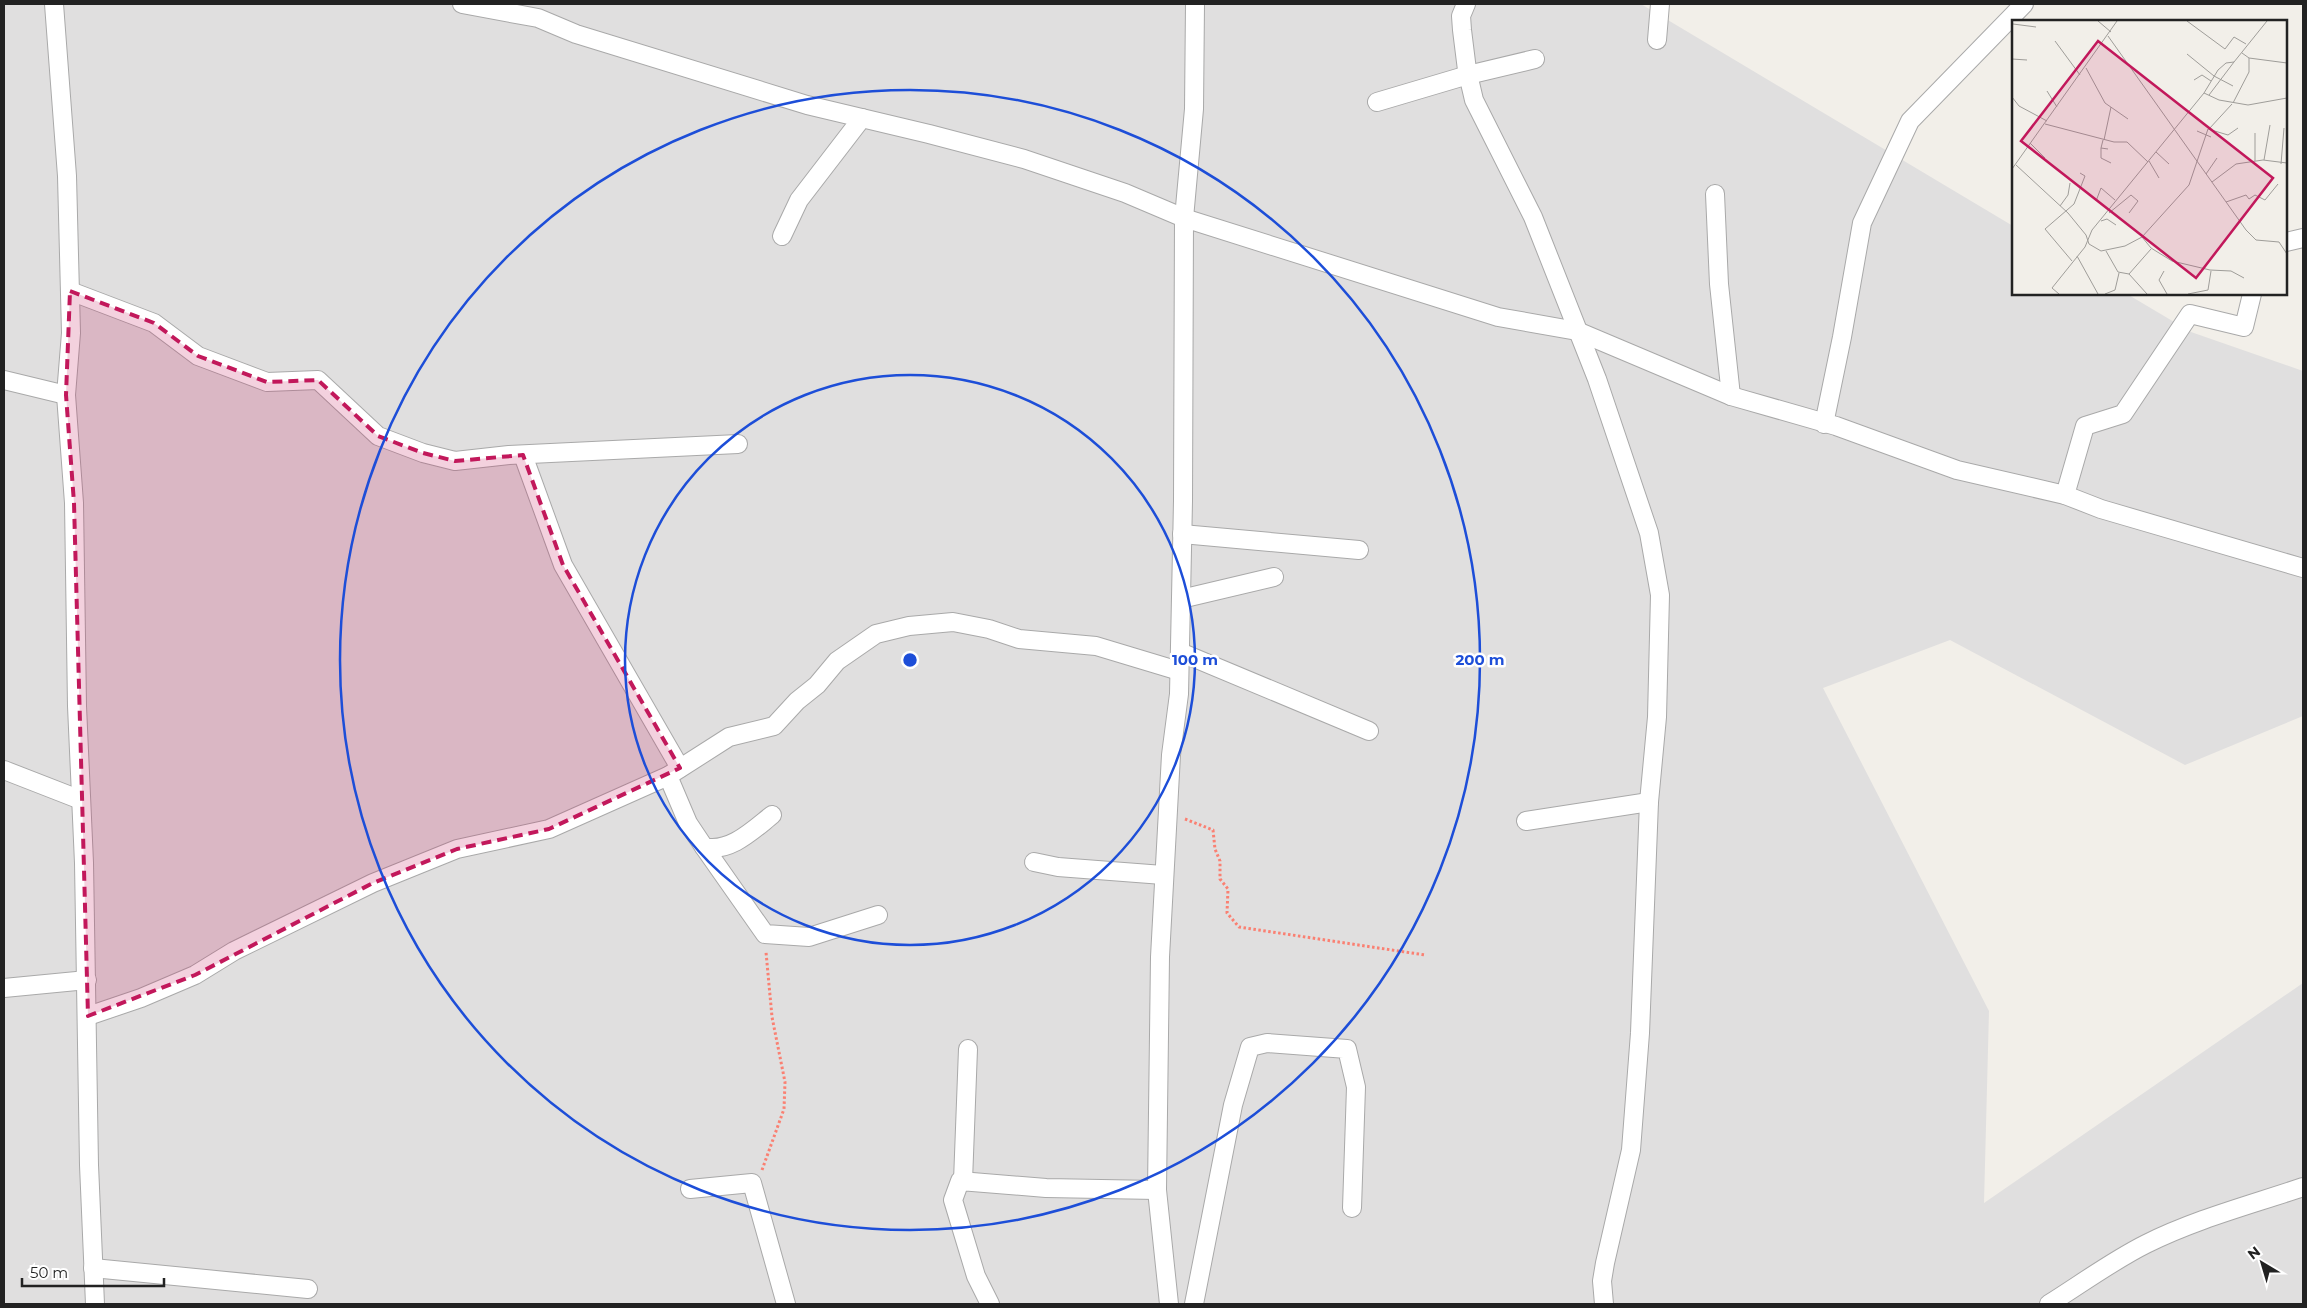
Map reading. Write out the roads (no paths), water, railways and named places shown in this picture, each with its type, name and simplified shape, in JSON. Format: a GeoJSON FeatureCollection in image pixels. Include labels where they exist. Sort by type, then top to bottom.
{"type":"FeatureCollection","features":[{"type":"Feature","properties":{"kind":"street"},"geometry":{"type":"LineString","coordinates":[[54,4],[67,176],[71,333],[66,395],[74,503],[77,706],[88,1016],[89,1165],[95,1304]]}},
{"type":"Feature","properties":{"kind":"street"},"geometry":{"type":"LineString","coordinates":[[462,4],[538,18],[576,34],[807,105],[1024,159],[1125,192],[1184,218],[1498,317],[1577,331],[1731,396],[1824,424],[1957,470],[2065,495],[2101,508],[2303,568]]}},
{"type":"Feature","properties":{"kind":"street"},"geometry":{"type":"LineString","coordinates":[[1169,1304],[1157,1190],[1160,957],[1167,808],[1171,754],[1179,694],[1184,218],[1194,108],[1195,4]]}},
{"type":"Feature","properties":{"kind":"street"},"geometry":{"type":"LineString","coordinates":[[1466,4],[1461,16],[1468,74],[1474,100],[1533,217],[1597,379],[1648,533],[1660,595],[1656,717],[1649,802],[1640,1032],[1631,1150],[1604,1263],[1602,1281],[1604,1304]]}},
{"type":"Feature","properties":{"kind":"street"},"geometry":{"type":"LineString","coordinates":[[1657,40],[1660,4]]}},
{"type":"Feature","properties":{"kind":"street"},"geometry":{"type":"LineString","coordinates":[[1824,424],[1842,337],[1862,223],[1910,121],[2024,4]]}},
{"type":"Feature","properties":{"kind":"street"},"geometry":{"type":"LineString","coordinates":[[1377,102],[1468,74],[1536,60]]}},
{"type":"Feature","properties":{"kind":"street"},"geometry":{"type":"LineString","coordinates":[[782,236],[799,200],[862,118]]}},
{"type":"Feature","properties":{"kind":"street"},"geometry":{"type":"LineString","coordinates":[[1715,194],[1719,284],[1731,396]]}},
{"type":"Feature","properties":{"kind":"street"},"geometry":{"type":"LineString","coordinates":[[2287,242],[2303,238]]}},
{"type":"Feature","properties":{"kind":"street"},"geometry":{"type":"LineString","coordinates":[[70,291],[154,323],[198,356],[267,382],[318,380],[378,436],[423,453],[455,461],[523,455],[738,444]]}},
{"type":"Feature","properties":{"kind":"street"},"geometry":{"type":"LineString","coordinates":[[2065,495],[2085,426],[2123,414],[2190,314],[2244,328],[2252,295]]}},
{"type":"Feature","properties":{"kind":"street"},"geometry":{"type":"LineString","coordinates":[[4,380],[66,395]]}},
{"type":"Feature","properties":{"kind":"street"},"geometry":{"type":"LineString","coordinates":[[523,455],[563,564],[674,772],[688,823],[765,934],[809,937],[878,915]]}},
{"type":"Feature","properties":{"kind":"street"},"geometry":{"type":"LineString","coordinates":[[1182,534],[1359,550]]}},
{"type":"Feature","properties":{"kind":"street"},"geometry":{"type":"LineString","coordinates":[[1181,599],[1274,577]]}},
{"type":"Feature","properties":{"kind":"street"},"geometry":{"type":"LineString","coordinates":[[88,1016],[141,998],[195,974],[234,951],[374,883],[457,849],[549,828],[674,772],[729,737],[774,726],[797,701],[817,686],[837,661],[876,634],[909,626],[953,622],[989,629],[1019,639],[1096,646],[1179,671]]}},
{"type":"Feature","properties":{"kind":"street"},"geometry":{"type":"LineString","coordinates":[[1180,652],[1369,731]]}},
{"type":"Feature","properties":{"kind":"street"},"geometry":{"type":"LineString","coordinates":[[4,770],[81,800]]}},
{"type":"Feature","properties":{"kind":"street"},"geometry":{"type":"LineString","coordinates":[[1526,821],[1649,802]]}},
{"type":"Feature","properties":{"kind":"street"},"geometry":{"type":"LineString","coordinates":[[704,847],[712,849],[724,846],[746,836],[772,815]]}},
{"type":"Feature","properties":{"kind":"street"},"geometry":{"type":"LineString","coordinates":[[1034,862],[1058,867],[1163,875]]}},
{"type":"Feature","properties":{"kind":"street"},"geometry":{"type":"LineString","coordinates":[[4,988],[87,980]]}},
{"type":"Feature","properties":{"kind":"street"},"geometry":{"type":"LineString","coordinates":[[1194,1304],[1233,1105],[1250,1046],[1266,1043],[1347,1049],[1356,1087],[1352,1208]]}},
{"type":"Feature","properties":{"kind":"street"},"geometry":{"type":"LineString","coordinates":[[963,1181],[968,1049]]}},
{"type":"Feature","properties":{"kind":"street"},"geometry":{"type":"LineString","coordinates":[[990,1304],[976,1276],[953,1200],[960,1181],[1046,1188],[1157,1190]]}},
{"type":"Feature","properties":{"kind":"street"},"geometry":{"type":"LineString","coordinates":[[690,1190],[752,1183],[786,1304]]}},
{"type":"Feature","properties":{"kind":"street"},"geometry":{"type":"LineString","coordinates":[[2049,1304],[2147,1244],[2213,1215],[2303,1187]]}},
{"type":"Feature","properties":{"kind":"street"},"geometry":{"type":"LineString","coordinates":[[93,1268],[308,1290]]}}]}
